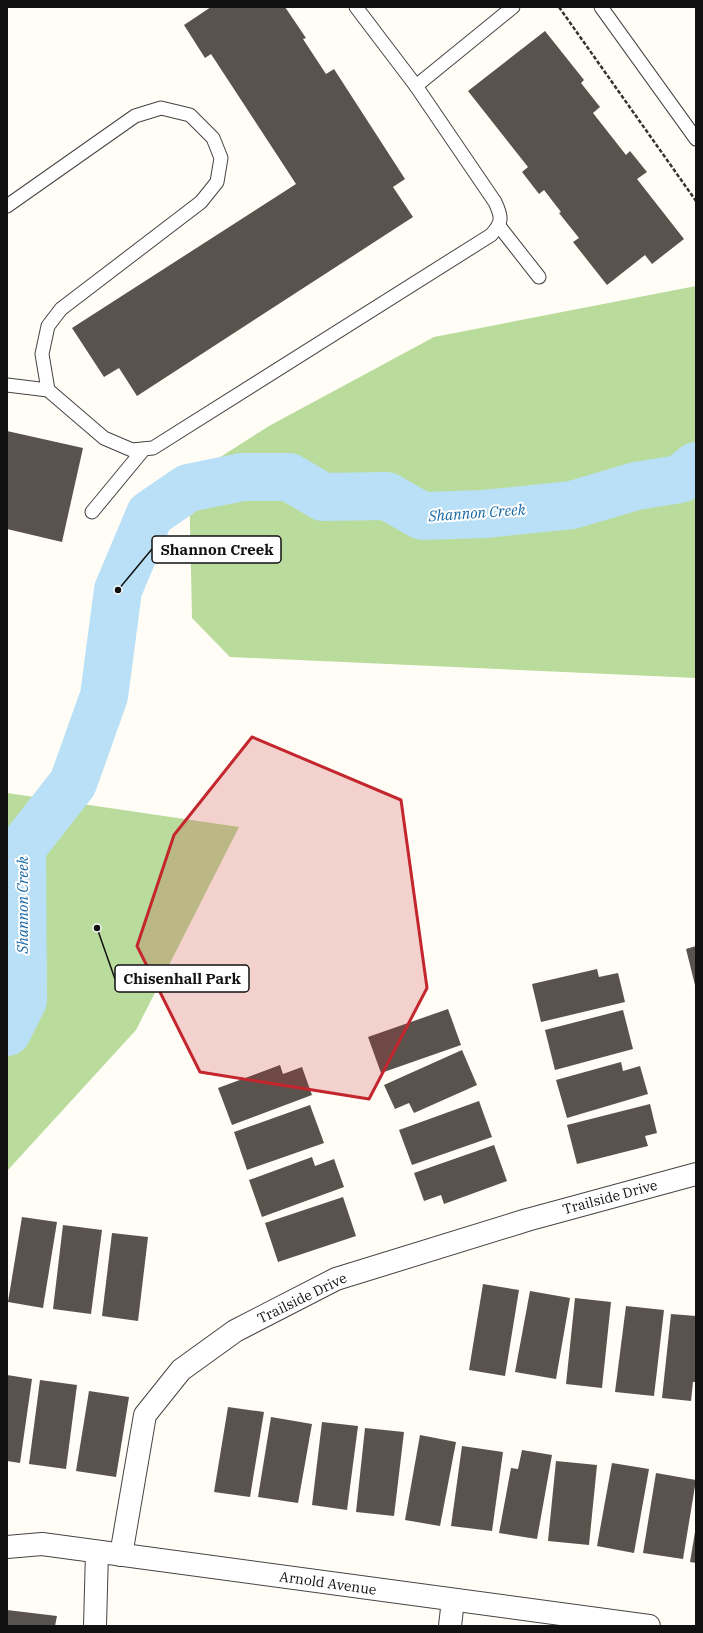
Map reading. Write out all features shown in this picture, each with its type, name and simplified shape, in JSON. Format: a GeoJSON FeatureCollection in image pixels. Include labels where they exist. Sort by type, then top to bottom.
{"type":"FeatureCollection","features":[{"type":"Feature","properties":{"kind":"street","name":"Trailside Drive"},"geometry":{"type":"LineString","coordinates":[[121,1555],[145,1414],[181,1370],[235,1332],[336,1279],[527,1220],[696,1174]]}},
{"type":"Feature","properties":{"kind":"street","name":"Arnold Avenue"},"geometry":{"type":"LineString","coordinates":[[7,1547],[42,1544],[649,1626]]}},
{"type":"Feature","properties":{"kind":"street"},"geometry":{"type":"LineString","coordinates":[[95,1626],[97,1552]]}},
{"type":"Feature","properties":{"kind":"street"},"geometry":{"type":"LineString","coordinates":[[450,1626],[453,1600]]}},
{"type":"Feature","properties":{"kind":"lane"},"geometry":{"type":"LineString","coordinates":[[7,385],[48,390],[104,438],[132,450],[153,448],[491,235],[499,226],[501,214],[495,202],[416,86],[356,7]]}},
{"type":"Feature","properties":{"kind":"lane"},"geometry":{"type":"LineString","coordinates":[[416,86],[513,7]]}},
{"type":"Feature","properties":{"kind":"lane"},"geometry":{"type":"LineString","coordinates":[[601,7],[696,139]]}},
{"type":"Feature","properties":{"kind":"lane"},"geometry":{"type":"LineString","coordinates":[[7,206],[135,116],[161,108],[190,115],[213,138],[221,158],[217,182],[201,202],[61,309],[48,326],[42,354],[48,390]]}},
{"type":"Feature","properties":{"kind":"lane"},"geometry":{"type":"LineString","coordinates":[[499,226],[539,278]]}},
{"type":"Feature","properties":{"kind":"lane"},"geometry":{"type":"LineString","coordinates":[[92,512],[144,449]]}},
{"type":"Feature","properties":{"kind":"path"},"geometry":{"type":"LineString","coordinates":[[559,7],[696,201]]}},
{"type":"Feature","properties":{"kind":"highlighted area"},"geometry":{"type":"Polygon","coordinates":[[[252,737],[401,800],[427,988],[369,1099],[200,1072],[137,946],[174,835],[252,737]]]}},
{"type":"Feature","properties":{"kind":"green space"},"geometry":{"type":"Polygon","coordinates":[[[696,286],[696,678],[230,657],[192,618],[189,477],[269,426],[434,337],[696,286]]]}},
{"type":"Feature","properties":{"kind":"green space"},"geometry":{"type":"Polygon","coordinates":[[[7,793],[239,827],[136,1030],[7,1171],[7,793]]]}},
{"type":"Feature","properties":{"kind":"building"},"geometry":{"type":"Polygon","coordinates":[[[211,7],[285,7],[306,38],[303,39],[326,74],[334,69],[405,179],[393,187],[413,217],[137,396],[119,368],[104,377],[72,328],[296,184],[211,54],[205,58],[184,25],[211,7]]]}},
{"type":"Feature","properties":{"kind":"building"},"geometry":{"type":"Polygon","coordinates":[[[545,31],[584,80],[581,83],[600,107],[593,113],[626,155],[630,151],[647,172],[637,179],[684,239],[652,264],[645,255],[607,285],[573,242],[579,238],[559,213],[561,212],[544,190],[539,194],[522,172],[528,167],[468,91],[545,31]]]}},
{"type":"Feature","properties":{"kind":"building"},"geometry":{"type":"Polygon","coordinates":[[[7,431],[83,448],[62,542],[7,529],[7,431]]]}},
{"type":"Feature","properties":{"kind":"building"},"geometry":{"type":"Polygon","coordinates":[[[696,946],[696,984],[695,985],[686,949],[696,946]]]}},
{"type":"Feature","properties":{"kind":"building"},"geometry":{"type":"Polygon","coordinates":[[[597,969],[599,977],[618,973],[625,1002],[541,1022],[532,984],[597,969]]]}},
{"type":"Feature","properties":{"kind":"building"},"geometry":{"type":"Polygon","coordinates":[[[448,1009],[461,1045],[381,1073],[368,1037],[448,1009]]]}},
{"type":"Feature","properties":{"kind":"building"},"geometry":{"type":"Polygon","coordinates":[[[623,1010],[633,1049],[555,1070],[545,1030],[623,1010]]]}},
{"type":"Feature","properties":{"kind":"building"},"geometry":{"type":"Polygon","coordinates":[[[462,1050],[477,1085],[414,1113],[409,1103],[395,1109],[384,1085],[462,1050]]]}},
{"type":"Feature","properties":{"kind":"building"},"geometry":{"type":"Polygon","coordinates":[[[621,1062],[623,1071],[640,1066],[648,1094],[567,1118],[556,1080],[621,1062]]]}},
{"type":"Feature","properties":{"kind":"building"},"geometry":{"type":"Polygon","coordinates":[[[280,1065],[283,1074],[302,1067],[312,1095],[232,1125],[218,1088],[280,1065]]]}},
{"type":"Feature","properties":{"kind":"building"},"geometry":{"type":"Polygon","coordinates":[[[479,1101],[492,1137],[412,1165],[399,1130],[479,1101]]]}},
{"type":"Feature","properties":{"kind":"building"},"geometry":{"type":"Polygon","coordinates":[[[650,1104],[657,1133],[645,1136],[648,1146],[577,1164],[567,1125],[650,1104]]]}},
{"type":"Feature","properties":{"kind":"building"},"geometry":{"type":"Polygon","coordinates":[[[310,1105],[324,1143],[247,1170],[234,1132],[310,1105]]]}},
{"type":"Feature","properties":{"kind":"building"},"geometry":{"type":"Polygon","coordinates":[[[494,1145],[507,1181],[444,1204],[441,1195],[424,1201],[414,1173],[494,1145]]]}},
{"type":"Feature","properties":{"kind":"building"},"geometry":{"type":"Polygon","coordinates":[[[312,1157],[315,1166],[334,1159],[344,1187],[262,1217],[249,1180],[312,1157]]]}},
{"type":"Feature","properties":{"kind":"building"},"geometry":{"type":"Polygon","coordinates":[[[343,1197],[356,1236],[278,1262],[265,1223],[343,1197]]]}},
{"type":"Feature","properties":{"kind":"building"},"geometry":{"type":"Polygon","coordinates":[[[22,1217],[57,1222],[43,1308],[8,1302],[22,1217]]]}},
{"type":"Feature","properties":{"kind":"building"},"geometry":{"type":"Polygon","coordinates":[[[63,1225],[102,1230],[91,1314],[53,1309],[63,1225]]]}},
{"type":"Feature","properties":{"kind":"building"},"geometry":{"type":"Polygon","coordinates":[[[112,1233],[148,1237],[138,1321],[102,1316],[112,1233]]]}},
{"type":"Feature","properties":{"kind":"building"},"geometry":{"type":"Polygon","coordinates":[[[483,1284],[519,1290],[505,1376],[469,1370],[483,1284]]]}},
{"type":"Feature","properties":{"kind":"building"},"geometry":{"type":"Polygon","coordinates":[[[530,1291],[570,1298],[556,1379],[515,1372],[530,1291]]]}},
{"type":"Feature","properties":{"kind":"building"},"geometry":{"type":"Polygon","coordinates":[[[575,1298],[611,1302],[602,1388],[566,1384],[575,1298]]]}},
{"type":"Feature","properties":{"kind":"building"},"geometry":{"type":"Polygon","coordinates":[[[626,1306],[664,1310],[654,1396],[615,1392],[626,1306]]]}},
{"type":"Feature","properties":{"kind":"building"},"geometry":{"type":"Polygon","coordinates":[[[671,1314],[696,1316],[696,1382],[693,1382],[691,1401],[662,1398],[671,1314]]]}},
{"type":"Feature","properties":{"kind":"building"},"geometry":{"type":"Polygon","coordinates":[[[7,1375],[32,1379],[20,1463],[7,1461],[7,1375]]]}},
{"type":"Feature","properties":{"kind":"building"},"geometry":{"type":"Polygon","coordinates":[[[40,1380],[77,1385],[66,1469],[29,1464],[40,1380]]]}},
{"type":"Feature","properties":{"kind":"building"},"geometry":{"type":"Polygon","coordinates":[[[89,1391],[129,1397],[116,1477],[76,1471],[89,1391]]]}},
{"type":"Feature","properties":{"kind":"building"},"geometry":{"type":"Polygon","coordinates":[[[228,1407],[264,1412],[250,1497],[214,1492],[228,1407]]]}},
{"type":"Feature","properties":{"kind":"building"},"geometry":{"type":"Polygon","coordinates":[[[271,1417],[312,1424],[298,1503],[258,1497],[271,1417]]]}},
{"type":"Feature","properties":{"kind":"building"},"geometry":{"type":"Polygon","coordinates":[[[322,1422],[358,1426],[347,1510],[312,1505],[322,1422]]]}},
{"type":"Feature","properties":{"kind":"building"},"geometry":{"type":"Polygon","coordinates":[[[365,1428],[404,1432],[394,1516],[356,1512],[365,1428]]]}},
{"type":"Feature","properties":{"kind":"building"},"geometry":{"type":"Polygon","coordinates":[[[420,1435],[456,1442],[440,1526],[405,1520],[420,1435]]]}},
{"type":"Feature","properties":{"kind":"building"},"geometry":{"type":"Polygon","coordinates":[[[462,1446],[503,1452],[492,1531],[451,1526],[462,1446]]]}},
{"type":"Feature","properties":{"kind":"building"},"geometry":{"type":"Polygon","coordinates":[[[522,1450],[552,1455],[537,1539],[499,1533],[511,1468],[518,1469],[522,1450]]]}},
{"type":"Feature","properties":{"kind":"building"},"geometry":{"type":"Polygon","coordinates":[[[556,1461],[597,1465],[589,1545],[548,1541],[556,1461]]]}},
{"type":"Feature","properties":{"kind":"building"},"geometry":{"type":"Polygon","coordinates":[[[612,1463],[649,1469],[634,1553],[597,1546],[612,1463]]]}},
{"type":"Feature","properties":{"kind":"building"},"geometry":{"type":"Polygon","coordinates":[[[656,1473],[696,1480],[683,1559],[643,1553],[656,1473]]]}},
{"type":"Feature","properties":{"kind":"building"},"geometry":{"type":"Polygon","coordinates":[[[696,1532],[696,1563],[690,1562],[696,1532]]]}},
{"type":"Feature","properties":{"kind":"building"},"geometry":{"type":"Polygon","coordinates":[[[7,1610],[57,1616],[55,1626],[7,1626],[7,1610]]]}},
{"type":"Feature","properties":{"kind":"waterway","name":"Shannon Creek"},"geometry":{"type":"LineString","coordinates":[[7,1032],[23,1000],[22,848],[73,783],[104,696],[118,590],[150,514],[188,488],[242,477],[289,477],[323,497],[387,496],[422,516],[484,514],[572,505],[636,486],[680,479],[696,466]]}},
{"type":"Feature","properties":{"kind":"place","name":"Shannon Creek"},"geometry":{"type":"Point","coordinates":[118,590]}},
{"type":"Feature","properties":{"kind":"place","name":"Chisenhall Park"},"geometry":{"type":"Point","coordinates":[97,928]}}]}
